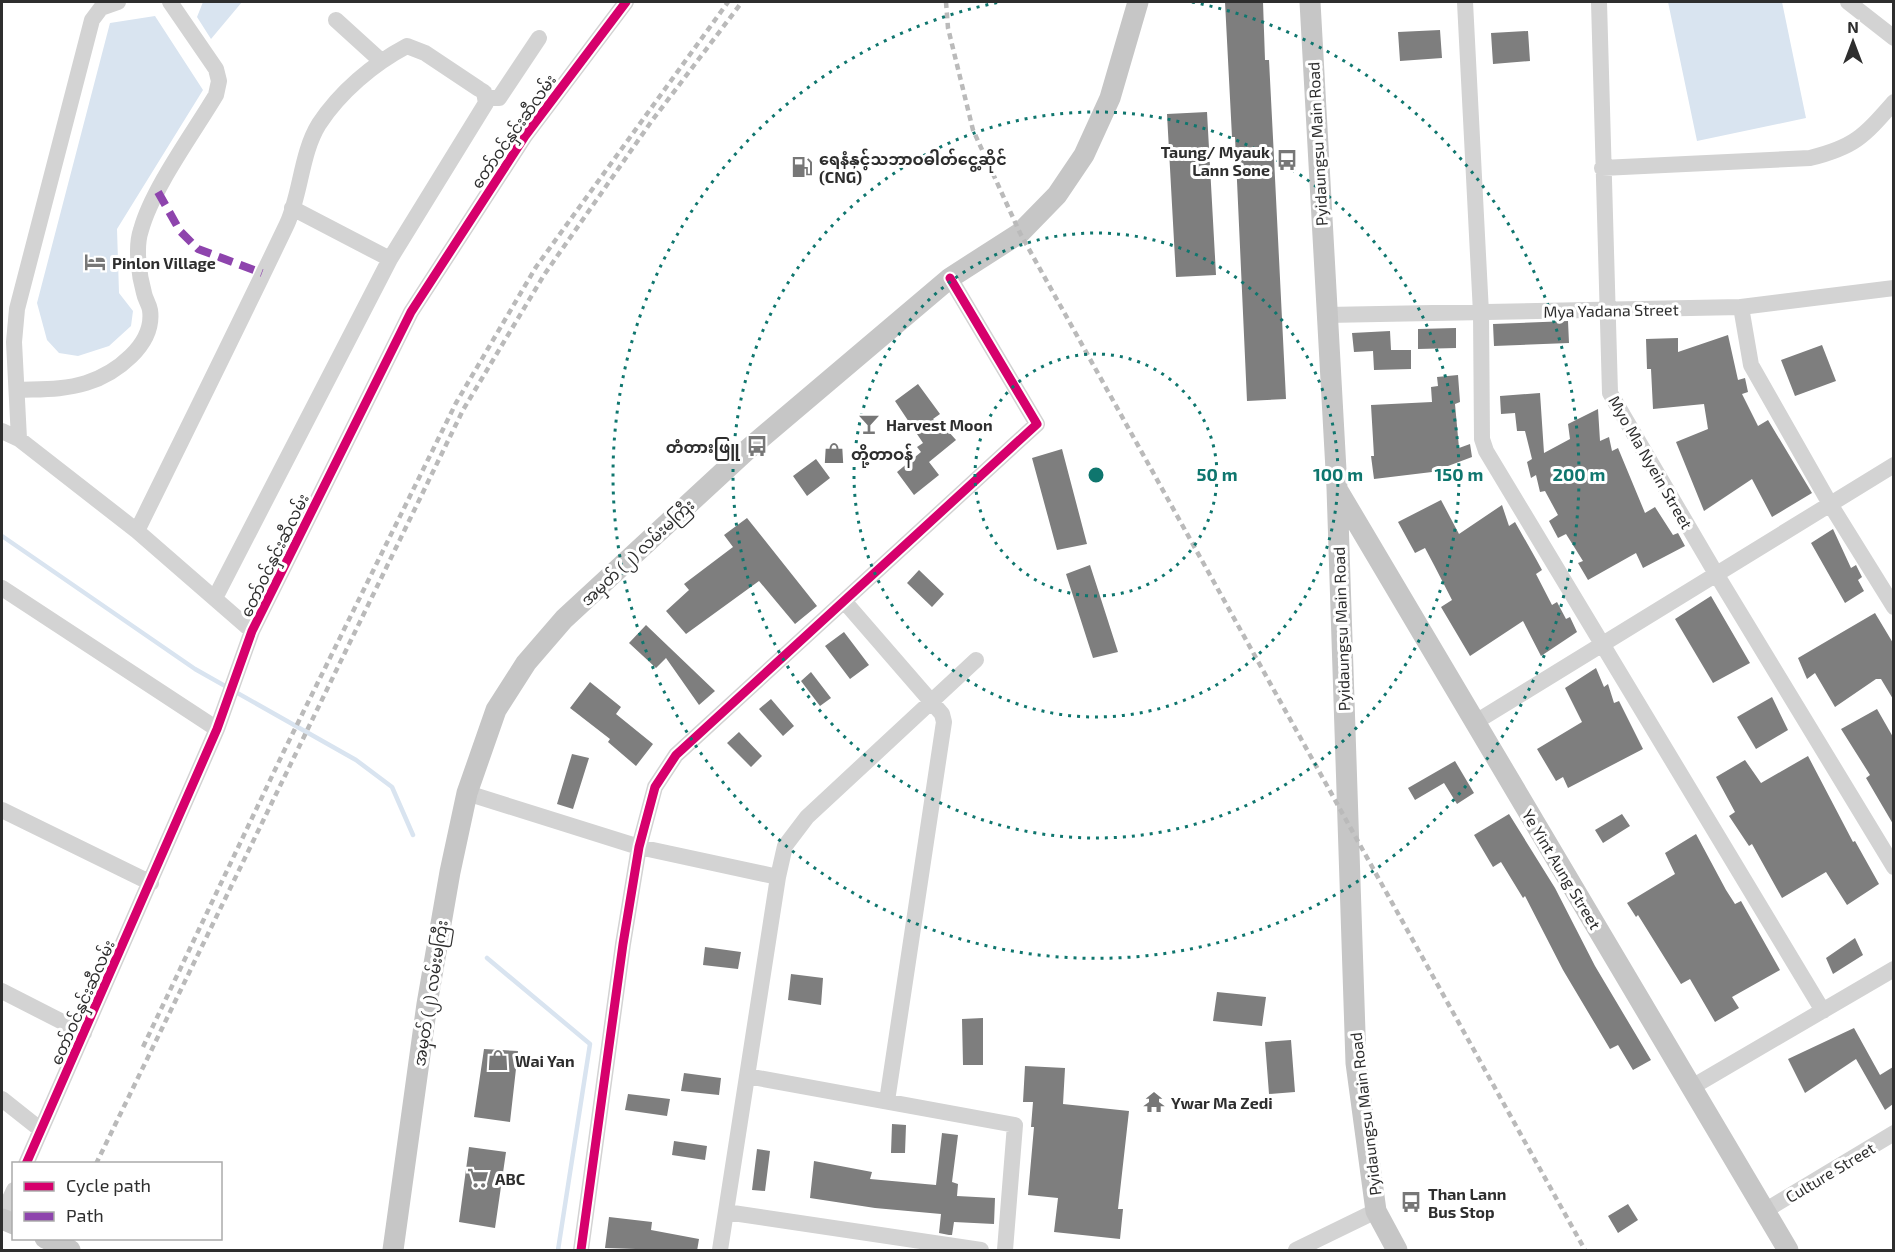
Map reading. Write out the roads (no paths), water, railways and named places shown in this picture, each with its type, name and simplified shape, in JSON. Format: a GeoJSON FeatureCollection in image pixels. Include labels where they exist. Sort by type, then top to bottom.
{"type":"FeatureCollection","features":[{"type":"Feature","properties":{"kind":"main road","name":"အမှတ် (၂) လမ်းမကြီး"},"geometry":{"type":"LineString","coordinates":[[393,1251],[427,1004],[466,793],[496,710],[526,663],[564,620],[747,450],[950,278],[1020,233],[1057,195],[1084,155],[1110,98],[1138,2]]}},
{"type":"Feature","properties":{"kind":"main road","name":"Pyidaungsu Main Road"},"geometry":{"type":"LineString","coordinates":[[1310,2],[1336,488],[1356,1063],[1376,1211],[1397,1251]]}},
{"type":"Feature","properties":{"kind":"main road","name":"Ye Yint Aung Street"},"geometry":{"type":"LineString","coordinates":[[1336,488],[1766,1210],[1788,1251]]}},
{"type":"Feature","properties":{"kind":"main road"},"geometry":{"type":"LineString","coordinates":[[47,1240],[70,1251]]}},
{"type":"Feature","properties":{"kind":"street"},"geometry":{"type":"LineString","coordinates":[[19,439],[14,342],[17,309],[92,20],[101,8],[118,2]]}},
{"type":"Feature","properties":{"kind":"street"},"geometry":{"type":"LineString","coordinates":[[18,390],[58,389],[86,383],[128,359],[151,327],[150,309],[144,293],[139,262],[140,232],[148,208],[216,94],[219,81],[216,69],[170,2]]}},
{"type":"Feature","properties":{"kind":"street","name":"တော်ဝင်နှင်းဆီလမ်း"},"geometry":{"type":"LineString","coordinates":[[27,1162],[217,729],[252,631],[411,312],[525,136],[626,2]]}},
{"type":"Feature","properties":{"kind":"street"},"geometry":{"type":"LineString","coordinates":[[1465,2],[1481,313],[1482,439],[1486,451],[1823,1011]]}},
{"type":"Feature","properties":{"kind":"street","name":"Myo Ma Nyein Street"},"geometry":{"type":"LineString","coordinates":[[1599,2],[1610,393],[1893,867]]}},
{"type":"Feature","properties":{"kind":"street"},"geometry":{"type":"LineString","coordinates":[[1848,2],[1893,39]]}},
{"type":"Feature","properties":{"kind":"street"},"geometry":{"type":"LineString","coordinates":[[336,20],[380,60]]}},
{"type":"Feature","properties":{"kind":"street"},"geometry":{"type":"LineString","coordinates":[[486,98],[499,98],[539,38]]}},
{"type":"Feature","properties":{"kind":"street"},"geometry":{"type":"LineString","coordinates":[[137,531],[292,208],[318,126],[333,105],[380,60],[406,46],[425,53],[479,89],[486,98],[486,103],[390,259],[215,598]]}},
{"type":"Feature","properties":{"kind":"street"},"geometry":{"type":"LineString","coordinates":[[1602,168],[1810,158],[1839,151],[1863,137],[1893,102]]}},
{"type":"Feature","properties":{"kind":"street"},"geometry":{"type":"LineString","coordinates":[[292,208],[390,259]]}},
{"type":"Feature","properties":{"kind":"street"},"geometry":{"type":"LineString","coordinates":[[581,1251],[623,944],[639,847],[655,788],[676,755],[1037,424],[950,278]]}},
{"type":"Feature","properties":{"kind":"street","name":"Mya Yadana Street"},"geometry":{"type":"LineString","coordinates":[[1326,315],[1741,307],[1893,288]]}},
{"type":"Feature","properties":{"kind":"street"},"geometry":{"type":"LineString","coordinates":[[1741,307],[1751,365],[1830,504],[1893,607]]}},
{"type":"Feature","properties":{"kind":"street"},"geometry":{"type":"LineString","coordinates":[[2,431],[19,439],[137,531],[252,631]]}},
{"type":"Feature","properties":{"kind":"street"},"geometry":{"type":"LineString","coordinates":[[1474,723],[1715,572],[1893,465]]}},
{"type":"Feature","properties":{"kind":"street"},"geometry":{"type":"LineString","coordinates":[[2,588],[217,729]]}},
{"type":"Feature","properties":{"kind":"street"},"geometry":{"type":"LineString","coordinates":[[844,601],[942,714],[944,722],[887,1101]]}},
{"type":"Feature","properties":{"kind":"street"},"geometry":{"type":"LineString","coordinates":[[720,1251],[778,877],[785,846],[807,817],[976,660]]}},
{"type":"Feature","properties":{"kind":"street"},"geometry":{"type":"LineString","coordinates":[[466,793],[639,847],[778,877]]}},
{"type":"Feature","properties":{"kind":"street"},"geometry":{"type":"LineString","coordinates":[[2,810],[151,883]]}},
{"type":"Feature","properties":{"kind":"street"},"geometry":{"type":"LineString","coordinates":[[1692,1087],[1893,969]]}},
{"type":"Feature","properties":{"kind":"street"},"geometry":{"type":"LineString","coordinates":[[2,991],[84,1033]]}},
{"type":"Feature","properties":{"kind":"street"},"geometry":{"type":"LineString","coordinates":[[747,1076],[1015,1125],[1005,1251]]}},
{"type":"Feature","properties":{"kind":"street"},"geometry":{"type":"LineString","coordinates":[[2,1098],[41,1130]]}},
{"type":"Feature","properties":{"kind":"street","name":"Culture Street"},"geometry":{"type":"LineString","coordinates":[[1766,1210],[1893,1133]]}},
{"type":"Feature","properties":{"kind":"street"},"geometry":{"type":"LineString","coordinates":[[2,1217],[12,1194]]}},
{"type":"Feature","properties":{"kind":"street"},"geometry":{"type":"LineString","coordinates":[[1296,1251],[1376,1211]]}},
{"type":"Feature","properties":{"kind":"street"},"geometry":{"type":"LineString","coordinates":[[726,1212],[981,1251]]}},
{"type":"Feature","properties":{"kind":"waterway"},"geometry":{"type":"LineString","coordinates":[[2,536],[195,669],[356,760],[392,787],[413,835]]}},
{"type":"Feature","properties":{"kind":"waterway"},"geometry":{"type":"LineString","coordinates":[[487,958],[590,1044],[558,1250]]}},
{"type":"Feature","properties":{"kind":"railway"},"geometry":{"type":"LineString","coordinates":[[143,1047],[283,753],[456,403],[536,267],[728,2]]}},
{"type":"Feature","properties":{"kind":"railway"},"geometry":{"type":"LineString","coordinates":[[97,1162],[463,410],[544,275],[651,122],[742,2]]}},
{"type":"Feature","properties":{"kind":"railway"},"geometry":{"type":"LineString","coordinates":[[946,2],[948,28],[973,130],[1020,233],[1585,1250]]}},
{"type":"Feature","properties":{"kind":"railway"},"geometry":{"type":"LineString","coordinates":[[49,1250],[53,1240]]}},
{"type":"Feature","properties":{"kind":"place","name":"Taung/ Myauk Lann Sone"},"geometry":{"type":"Point","coordinates":[1287,160]}},
{"type":"Feature","properties":{"kind":"place","name":"ရေနံနှင့်သဘာဝဓါတ်ငွေ့ဆိုင် (CNG)"},"geometry":{"type":"Point","coordinates":[802,167]}},
{"type":"Feature","properties":{"kind":"place","name":"Pinlon Village"},"geometry":{"type":"Point","coordinates":[95,262]}},
{"type":"Feature","properties":{"kind":"place","name":"Harvest Moon"},"geometry":{"type":"Point","coordinates":[869,424]}},
{"type":"Feature","properties":{"kind":"place","name":"တံတားဖြူ"},"geometry":{"type":"Point","coordinates":[757,446]}},
{"type":"Feature","properties":{"kind":"place","name":"တို့တာဝန်"},"geometry":{"type":"Point","coordinates":[834,453]}},
{"type":"Feature","properties":{"kind":"place","name":"Wai Yan"},"geometry":{"type":"Point","coordinates":[498,1060]}},
{"type":"Feature","properties":{"kind":"place","name":"Ywar Ma Zedi"},"geometry":{"type":"Point","coordinates":[1154,1102]}},
{"type":"Feature","properties":{"kind":"place","name":"ABC"},"geometry":{"type":"Point","coordinates":[478,1178]}},
{"type":"Feature","properties":{"kind":"place","name":"Than Lann Bus Stop"},"geometry":{"type":"Point","coordinates":[1411,1202]}}]}
